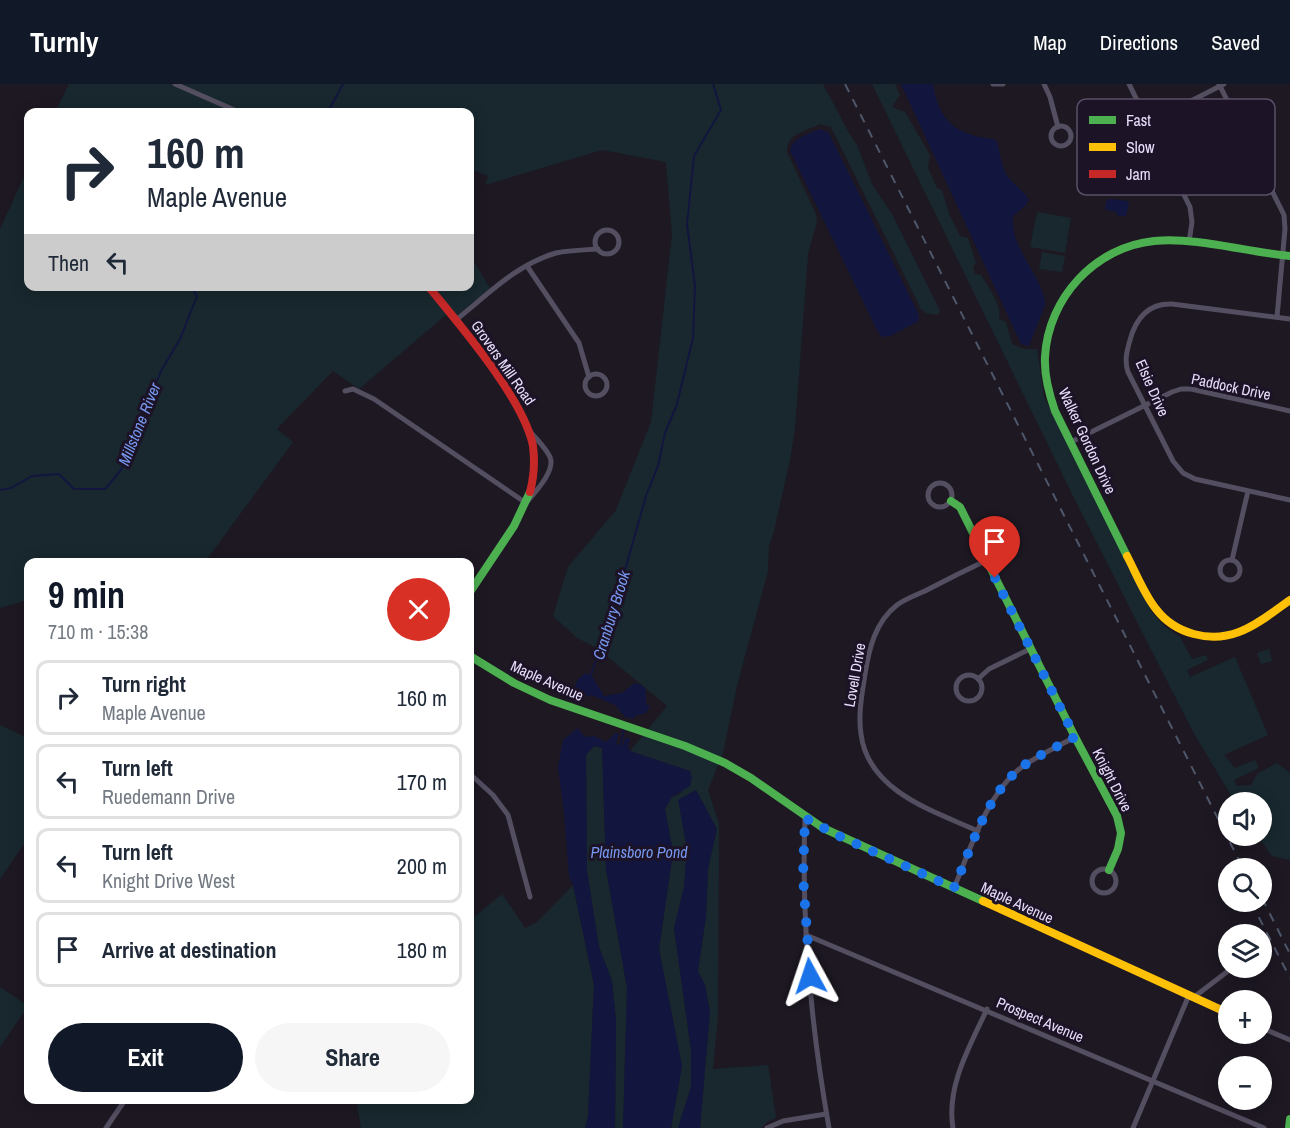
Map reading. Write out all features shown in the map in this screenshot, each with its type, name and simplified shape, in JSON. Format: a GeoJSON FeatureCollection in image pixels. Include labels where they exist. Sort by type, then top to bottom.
{"type":"FeatureCollection","features":[{"type":"Feature","properties":{"kind":"street"},"geometry":{"type":"LineString","coordinates":[[175,84],[230,108]]}},
{"type":"Feature","properties":{"kind":"street"},"geometry":{"type":"LineString","coordinates":[[993,84],[1003,84]]}},
{"type":"Feature","properties":{"kind":"street"},"geometry":{"type":"LineString","coordinates":[[1044,84],[1058,127]]}},
{"type":"Feature","properties":{"kind":"street"},"geometry":{"type":"LineString","coordinates":[[1129,84],[1136,99]]}},
{"type":"Feature","properties":{"kind":"street"},"geometry":{"type":"LineString","coordinates":[[1194,99],[1221,85],[1228,99]]}},
{"type":"Feature","properties":{"kind":"street"},"geometry":{"type":"LineString","coordinates":[[1184,195],[1190,207],[1192,222],[1189,242]]}},
{"type":"Feature","properties":{"kind":"street"},"geometry":{"type":"LineString","coordinates":[[1275,195],[1283,211],[1286,256],[1277,317]]}},
{"type":"Feature","properties":{"kind":"street"},"geometry":{"type":"LineString","coordinates":[[456,320],[513,274],[541,258],[559,253],[598,249],[608,254],[615,250],[619,240],[615,233],[608,230],[601,232],[596,238],[598,249]]}},
{"type":"Feature","properties":{"kind":"street","name":"Walker Gordon Drive"},"geometry":{"type":"LineString","coordinates":[[1286,256],[1189,242],[1146,242],[1106,256],[1076,281],[1058,306],[1047,339],[1045,368],[1051,401],[1148,597],[1159,614],[1169,623],[1196,636],[1227,636],[1246,629],[1290,600]]}},
{"type":"Feature","properties":{"kind":"street"},"geometry":{"type":"LineString","coordinates":[[527,266],[579,343],[589,377],[586,386],[589,393],[595,396],[604,392],[607,386],[603,376],[596,374],[589,377]]}},
{"type":"Feature","properties":{"kind":"street","name":"Grovers Mill Road"},"geometry":{"type":"LineString","coordinates":[[432,291],[516,402],[528,429],[534,458],[533,475],[526,503],[474,586]]}},
{"type":"Feature","properties":{"kind":"street","name":"Elsie Drive"},"geometry":{"type":"LineString","coordinates":[[1290,319],[1161,304],[1148,310],[1135,325],[1125,361],[1128,372],[1174,463],[1183,473],[1197,480],[1290,500]]}},
{"type":"Feature","properties":{"kind":"street"},"geometry":{"type":"LineString","coordinates":[[345,391],[353,389],[374,399],[526,503],[551,468],[550,457],[528,429]]}},
{"type":"Feature","properties":{"kind":"street","name":"Paddock Drive"},"geometry":{"type":"LineString","coordinates":[[1071,442],[1174,390],[1186,389],[1290,411]]}},
{"type":"Feature","properties":{"kind":"street"},"geometry":{"type":"LineString","coordinates":[[935,484],[947,484],[952,491],[951,501],[944,507],[933,505],[928,499],[930,489],[935,484]]}},
{"type":"Feature","properties":{"kind":"street"},"geometry":{"type":"LineString","coordinates":[[1232,560],[1248,491]]}},
{"type":"Feature","properties":{"kind":"street","name":"Knight Drive"},"geometry":{"type":"LineString","coordinates":[[951,501],[960,507],[1030,649],[1117,816],[1121,833],[1118,849],[1109,870]]}},
{"type":"Feature","properties":{"kind":"street","name":"Lovell Drive"},"geometry":{"type":"LineString","coordinates":[[978,831],[902,795],[886,782],[875,769],[865,751],[861,735],[860,708],[868,655],[883,619],[897,604],[987,560]]}},
{"type":"Feature","properties":{"kind":"street"},"geometry":{"type":"LineString","coordinates":[[978,679],[988,669],[1030,649]]}},
{"type":"Feature","properties":{"kind":"street","name":"Maple Avenue"},"geometry":{"type":"LineString","coordinates":[[474,658],[526,690],[731,766],[769,789],[805,818],[841,837],[1218,1008]]}},
{"type":"Feature","properties":{"kind":"street"},"geometry":{"type":"LineString","coordinates":[[969,676],[978,679],[982,686],[979,696],[970,701],[961,698],[957,688],[959,681],[969,676]]}},
{"type":"Feature","properties":{"kind":"street"},"geometry":{"type":"LineString","coordinates":[[954,888],[990,807],[1019,770],[1075,737]]}},
{"type":"Feature","properties":{"kind":"street"},"geometry":{"type":"LineString","coordinates":[[474,778],[493,795],[508,815],[530,897]]}},
{"type":"Feature","properties":{"kind":"street"},"geometry":{"type":"LineString","coordinates":[[805,818],[803,862],[806,935],[817,1048],[829,1128]]}},
{"type":"Feature","properties":{"kind":"street"},"geometry":{"type":"LineString","coordinates":[[1101,870],[1109,870],[1115,876],[1115,886],[1109,892],[1100,893],[1092,884],[1094,875],[1101,870]]}},
{"type":"Feature","properties":{"kind":"street","name":"Prospect Avenue"},"geometry":{"type":"LineString","coordinates":[[806,935],[987,1009],[1264,1128]]}},
{"type":"Feature","properties":{"kind":"street"},"geometry":{"type":"LineString","coordinates":[[1133,1128],[1191,996],[1218,978]]}},
{"type":"Feature","properties":{"kind":"street"},"geometry":{"type":"LineString","coordinates":[[953,1128],[951,1104],[954,1087],[987,1009]]}},
{"type":"Feature","properties":{"kind":"street"},"geometry":{"type":"LineString","coordinates":[[1272,1032],[1290,1040]]}},
{"type":"Feature","properties":{"kind":"street"},"geometry":{"type":"LineString","coordinates":[[106,1128],[122,1104]]}},
{"type":"Feature","properties":{"kind":"street"},"geometry":{"type":"LineString","coordinates":[[767,1128],[783,1121],[826,1114]]}},
{"type":"Feature","properties":{"kind":"street"},"geometry":{"type":"LineString","coordinates":[[1288,1128],[1290,1119]]}},
{"type":"Feature","properties":{"kind":"shaded area"},"geometry":{"type":"Polygon","coordinates":[[[69,84],[823,84],[857,145],[872,184],[892,214],[940,311],[938,315],[926,313],[921,309],[831,127],[820,124],[794,137],[790,141],[787,152],[816,214],[817,221],[808,254],[795,428],[790,460],[769,546],[768,571],[737,686],[723,753],[708,790],[719,824],[718,1015],[713,1069],[768,1065],[776,1118],[761,1128],[700,1128],[710,1012],[705,985],[698,971],[706,916],[708,869],[717,829],[696,790],[679,800],[687,849],[684,887],[674,928],[691,1050],[691,1087],[678,1128],[671,1128],[682,1066],[659,949],[673,852],[665,809],[672,797],[680,794],[690,771],[630,751],[667,706],[597,648],[577,638],[553,616],[568,567],[616,510],[651,422],[672,234],[666,162],[602,150],[485,185],[488,176],[474,171],[474,108],[57,108],[69,84]]]}},
{"type":"Feature","properties":{"kind":"shaded area"},"geometry":{"type":"Polygon","coordinates":[[[872,84],[895,84],[900,95],[892,107],[905,112],[930,155],[928,168],[937,188],[942,190],[949,214],[960,236],[968,238],[976,263],[973,267],[975,274],[981,275],[994,297],[999,308],[999,319],[1006,322],[1012,344],[1024,349],[1037,349],[1044,397],[1151,611],[1164,626],[1180,637],[1192,659],[1206,655],[1208,660],[1187,670],[1190,677],[1235,657],[1268,735],[1224,755],[1235,768],[1255,760],[1259,768],[1234,780],[1237,786],[1251,785],[1258,773],[1277,763],[1290,773],[1290,860],[1272,856],[1265,846],[1272,846],[1272,792],[1229,792],[1192,730],[1072,494],[872,84]]]}},
{"type":"Feature","properties":{"kind":"shaded area"},"geometry":{"type":"Polygon","coordinates":[[[24,177],[24,291],[474,291],[474,262],[490,288],[451,321],[447,314],[359,389],[333,371],[277,429],[293,442],[208,558],[24,558],[24,601],[0,608],[0,229],[24,177]]]}},
{"type":"Feature","properties":{"kind":"shaded area"},"geometry":{"type":"Polygon","coordinates":[[[1037,212],[1071,218],[1065,253],[1030,247],[1037,212]]]}},
{"type":"Feature","properties":{"kind":"shaded area"},"geometry":{"type":"Polygon","coordinates":[[[1042,252],[1065,256],[1062,272],[1039,269],[1042,252]]]}},
{"type":"Feature","properties":{"kind":"shaded area"},"geometry":{"type":"Polygon","coordinates":[[[1269,649],[1272,661],[1261,664],[1257,653],[1269,649]]]}},
{"type":"Feature","properties":{"kind":"shaded area"},"geometry":{"type":"Polygon","coordinates":[[[0,725],[24,736],[24,844],[0,879],[0,725]]]}},
{"type":"Feature","properties":{"kind":"shaded area"},"geometry":{"type":"Polygon","coordinates":[[[594,746],[602,748],[606,869],[627,988],[623,1128],[615,1128],[616,1021],[612,981],[599,947],[587,871],[586,755],[594,746]]]}},
{"type":"Feature","properties":{"kind":"shaded area"},"geometry":{"type":"Polygon","coordinates":[[[573,885],[594,985],[588,1116],[585,1128],[361,1128],[357,1104],[474,1104],[474,917],[502,894],[525,928],[537,922],[573,885]]]}},
{"type":"Feature","properties":{"kind":"shaded area"},"geometry":{"type":"Polygon","coordinates":[[[0,987],[24,1003],[24,1012],[0,1047],[0,987]]]}},
{"type":"Feature","properties":{"kind":"water"},"geometry":{"type":"Polygon","coordinates":[[[901,84],[933,84],[940,109],[949,122],[963,132],[996,140],[1006,174],[1029,200],[1013,216],[1013,227],[1020,249],[1037,279],[1045,305],[1029,346],[1021,344],[901,84]]]}},
{"type":"Feature","properties":{"kind":"water"},"geometry":{"type":"Polygon","coordinates":[[[820,129],[829,133],[918,313],[917,322],[890,336],[882,337],[877,330],[790,151],[797,140],[820,129]]]}},
{"type":"Feature","properties":{"kind":"water"},"geometry":{"type":"Polygon","coordinates":[[[1109,199],[1128,201],[1126,216],[1118,216],[1116,212],[1105,209],[1109,199]]]}},
{"type":"Feature","properties":{"kind":"water","name":"Cranbury Brook"},"geometry":{"type":"Polygon","coordinates":[[[586,673],[592,676],[604,696],[622,693],[635,683],[642,685],[646,690],[646,704],[650,706],[646,713],[635,716],[633,719],[625,717],[615,705],[591,695],[586,697],[585,692],[574,688],[578,679],[586,673]]]}},
{"type":"Feature","properties":{"kind":"water","name":"Plainsboro Pond"},"geometry":{"type":"Polygon","coordinates":[[[578,728],[585,737],[594,736],[606,742],[616,733],[619,734],[616,744],[622,746],[626,737],[630,739],[628,746],[630,751],[690,771],[692,778],[690,786],[672,797],[665,809],[673,852],[659,949],[682,1066],[671,1128],[623,1128],[627,988],[606,869],[602,748],[594,746],[586,755],[587,871],[599,947],[612,981],[616,1021],[615,1128],[585,1128],[588,1116],[594,985],[573,885],[569,876],[558,767],[563,740],[578,728]]]}},
{"type":"Feature","properties":{"kind":"water","name":"Plainsboro Pond"},"geometry":{"type":"Polygon","coordinates":[[[696,790],[717,829],[708,869],[706,916],[698,971],[705,985],[710,1012],[700,1128],[678,1128],[691,1087],[691,1050],[674,928],[684,887],[687,849],[678,800],[696,790]]]}},
{"type":"Feature","properties":{"kind":"waterway","name":"Millstone River"},"geometry":{"type":"LineString","coordinates":[[330,108],[343,84]]}},
{"type":"Feature","properties":{"kind":"waterway","name":"Cranbury Brook"},"geometry":{"type":"LineString","coordinates":[[590,678],[623,577],[646,496],[658,466],[665,433],[677,404],[693,338],[695,286],[687,224],[694,156],[721,110],[713,84]]}},
{"type":"Feature","properties":{"kind":"waterway","name":"Millstone River"},"geometry":{"type":"LineString","coordinates":[[0,490],[11,488],[32,476],[59,474],[74,489],[105,489],[121,470],[161,371],[180,339],[197,296],[194,291]]}},
{"type":"Feature","properties":{"kind":"waterway","name":"Cranbury Brook"},"geometry":{"type":"LineString","coordinates":[[620,747],[624,730]]}},
{"type":"Feature","properties":{"kind":"railway"},"geometry":{"type":"LineString","coordinates":[[845,84],[1238,858]]}},
{"type":"Feature","properties":{"kind":"railway"},"geometry":{"type":"LineString","coordinates":[[1256,912],[1290,978]]}},
{"type":"Feature","properties":{"kind":"railway"},"geometry":{"type":"LineString","coordinates":[[1269,912],[1290,954]]}},
{"type":"Feature","properties":{"kind":"traffic: fast"},"geometry":{"type":"LineString","coordinates":[[1127,556],[1055,411],[1049,391],[1045,364],[1048,335],[1065,296],[1078,279],[1112,253],[1133,245],[1154,241],[1188,241],[1290,256]]}},
{"type":"Feature","properties":{"kind":"traffic: fast"},"geometry":{"type":"LineString","coordinates":[[474,586],[514,526],[530,492]]}},
{"type":"Feature","properties":{"kind":"traffic: fast"},"geometry":{"type":"LineString","coordinates":[[951,501],[960,507],[1117,816],[1121,833],[1118,849],[1109,870]]}},
{"type":"Feature","properties":{"kind":"traffic: fast"},"geometry":{"type":"LineString","coordinates":[[474,658],[514,683],[550,700],[685,746],[725,763],[751,778],[823,828],[983,901]]}},
{"type":"Feature","properties":{"kind":"traffic: fast"},"geometry":{"type":"LineString","coordinates":[[1289,1128],[1290,1119]]}},
{"type":"Feature","properties":{"kind":"traffic: slow"},"geometry":{"type":"LineString","coordinates":[[1127,556],[1156,609],[1173,625],[1194,634],[1216,637],[1239,632],[1259,622],[1290,600]]}},
{"type":"Feature","properties":{"kind":"traffic: slow"},"geometry":{"type":"LineString","coordinates":[[983,901],[1218,1008]]}},
{"type":"Feature","properties":{"kind":"traffic: jam"},"geometry":{"type":"LineString","coordinates":[[432,291],[489,363],[527,427],[534,458],[530,492]]}},
{"type":"Feature","properties":{"kind":"route"},"geometry":{"type":"LineString","coordinates":[[810,976],[803,876],[805,818],[841,837],[954,888],[978,831],[1006,783],[1019,770],[1075,737],[995,578]]}}]}
